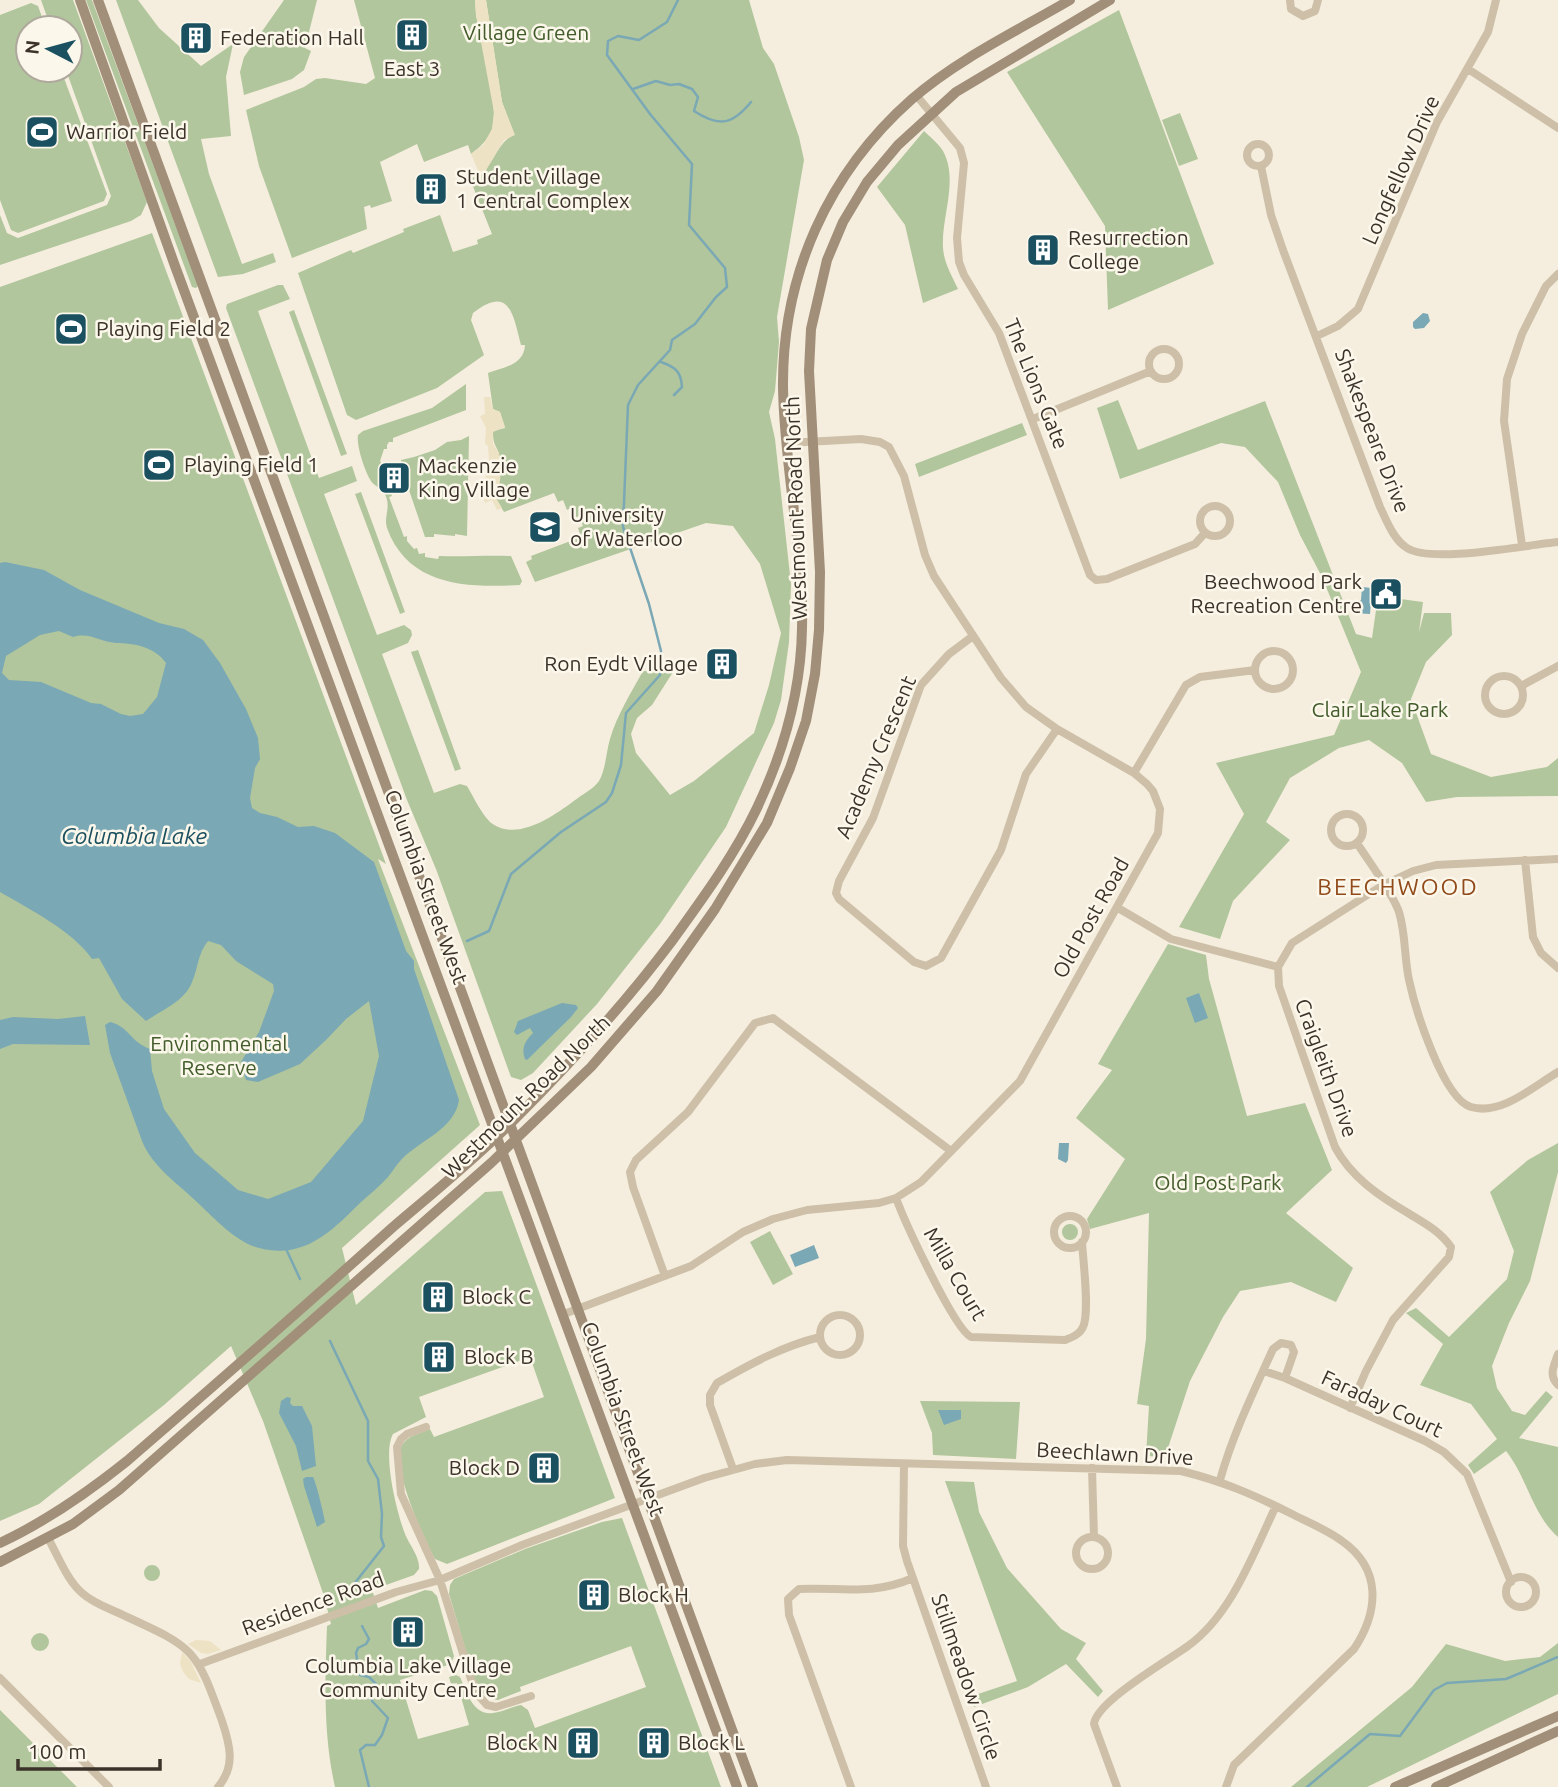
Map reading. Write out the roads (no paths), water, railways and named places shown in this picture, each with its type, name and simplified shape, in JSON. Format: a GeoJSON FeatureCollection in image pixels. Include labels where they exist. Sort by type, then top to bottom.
{"type":"FeatureCollection","features":[{"type":"Feature","properties":{"kind":"main road","name":"Columbia Street West"},"geometry":{"type":"LineString","coordinates":[[80,0],[171,255],[737,1787]]}},
{"type":"Feature","properties":{"kind":"main road","name":"Columbia Street West"},"geometry":{"type":"LineString","coordinates":[[98,0],[754,1787]]}},
{"type":"Feature","properties":{"kind":"main road","name":"Westmount Road North"},"geometry":{"type":"LineString","coordinates":[[0,1543],[40,1524],[86,1494],[127,1461],[511,1124],[626,1001],[702,900],[729,860],[757,807],[782,747],[799,675],[801,582],[783,390],[784,348],[790,307],[810,239],[852,163],[916,95],[956,67],[1069,0]]}},
{"type":"Feature","properties":{"kind":"main road","name":"Westmount Road North"},"geometry":{"type":"LineString","coordinates":[[0,1562],[48,1538],[119,1490],[502,1152],[591,1067],[657,990],[715,909],[772,812],[806,721],[815,674],[820,572],[809,371],[811,330],[827,260],[843,222],[867,182],[898,145],[956,92],[1110,0]]}},
{"type":"Feature","properties":{"kind":"main road"},"geometry":{"type":"LineString","coordinates":[[1395,1787],[1411,1783],[1558,1716]]}},
{"type":"Feature","properties":{"kind":"main road"},"geometry":{"type":"LineString","coordinates":[[1436,1787],[1558,1731]]}},
{"type":"Feature","properties":{"kind":"street"},"geometry":{"type":"LineString","coordinates":[[1290,0],[1292,9],[1303,16],[1315,10],[1318,0]]}},
{"type":"Feature","properties":{"kind":"street","name":"Longfellow Drive"},"geometry":{"type":"LineString","coordinates":[[1317,336],[1338,326],[1357,309],[1437,122],[1488,32],[1496,0]]}},
{"type":"Feature","properties":{"kind":"street"},"geometry":{"type":"LineString","coordinates":[[1468,69],[1558,128]]}},
{"type":"Feature","properties":{"kind":"street","name":"The Lions Gate"},"geometry":{"type":"LineString","coordinates":[[916,95],[960,148],[964,163],[957,237],[959,262],[999,333],[1090,575],[1096,580],[1107,579],[1195,544],[1205,533]]}},
{"type":"Feature","properties":{"kind":"street","name":"Shakespeare Drive"},"geometry":{"type":"LineString","coordinates":[[1261,166],[1279,238],[1392,533],[1407,548],[1424,554],[1444,555],[1558,542]]}},
{"type":"Feature","properties":{"kind":"street"},"geometry":{"type":"LineString","coordinates":[[1522,545],[1504,421],[1507,379],[1522,334],[1546,286],[1558,274]]}},
{"type":"Feature","properties":{"kind":"street"},"geometry":{"type":"LineString","coordinates":[[1033,419],[1151,372]]}},
{"type":"Feature","properties":{"kind":"street","name":"Old Post Road"},"geometry":{"type":"LineString","coordinates":[[564,1314],[691,1266],[743,1232],[773,1219],[807,1210],[879,1203],[896,1198],[921,1181],[1020,1081],[1158,833],[1160,810],[1153,791],[1134,773],[1057,729],[1026,707],[1001,678],[934,576],[925,555],[904,476],[889,447],[880,442],[861,439],[787,443]]}},
{"type":"Feature","properties":{"kind":"street","name":"Academy Crescent"},"geometry":{"type":"LineString","coordinates":[[973,636],[949,654],[921,685],[873,818],[839,881],[836,893],[839,899],[914,962],[926,966],[942,958],[1001,850],[1026,774],[1057,729]]}},
{"type":"Feature","properties":{"kind":"street"},"geometry":{"type":"LineString","coordinates":[[1277,650],[1288,656],[1294,671],[1288,683],[1276,689],[1269,689],[1261,684],[1255,670],[1261,656],[1277,650]]}},
{"type":"Feature","properties":{"kind":"street"},"geometry":{"type":"LineString","coordinates":[[1521,686],[1558,666]]}},
{"type":"Feature","properties":{"kind":"street"},"geometry":{"type":"LineString","coordinates":[[1134,773],[1186,685],[1200,677],[1255,670]]}},
{"type":"Feature","properties":{"kind":"street"},"geometry":{"type":"LineString","coordinates":[[1508,677],[1521,686],[1523,700],[1518,709],[1504,714],[1489,707],[1485,696],[1492,681],[1508,677]]}},
{"type":"Feature","properties":{"kind":"street"},"geometry":{"type":"LineString","coordinates":[[1349,814],[1359,820],[1363,834],[1357,843],[1348,846],[1336,842],[1331,832],[1336,818],[1349,814]]}},
{"type":"Feature","properties":{"kind":"street"},"geometry":{"type":"LineString","coordinates":[[1357,843],[1398,908],[1405,933],[1409,978],[1418,1013],[1436,1060],[1456,1098],[1474,1108],[1503,1105],[1558,1072]]}},
{"type":"Feature","properties":{"kind":"street"},"geometry":{"type":"LineString","coordinates":[[1118,908],[1171,939],[1278,967],[1292,943],[1383,886],[1413,871],[1436,865],[1558,859]]}},
{"type":"Feature","properties":{"kind":"street"},"geometry":{"type":"LineString","coordinates":[[1525,860],[1533,937],[1541,953],[1558,968]]}},
{"type":"Feature","properties":{"kind":"street","name":"Craigleith Drive"},"geometry":{"type":"LineString","coordinates":[[1278,967],[1279,986],[1335,1147],[1344,1164],[1371,1189],[1435,1229],[1451,1247],[1449,1257],[1393,1320],[1370,1362],[1350,1408]]}},
{"type":"Feature","properties":{"kind":"street"},"geometry":{"type":"LineString","coordinates":[[665,1276],[630,1172],[636,1160],[688,1112],[755,1023],[763,1019],[774,1018],[951,1151]]}},
{"type":"Feature","properties":{"kind":"street","name":"Milla Court"},"geometry":{"type":"LineString","coordinates":[[896,1198],[909,1231],[959,1326],[967,1335],[975,1338],[1065,1340],[1079,1332],[1086,1313],[1082,1242],[1086,1233],[1080,1219],[1066,1216],[1057,1223],[1055,1238],[1063,1246],[1073,1247],[1082,1242]]}},
{"type":"Feature","properties":{"kind":"street"},"geometry":{"type":"LineString","coordinates":[[836,1315],[849,1316],[860,1326],[859,1344],[847,1354],[827,1351],[820,1337],[822,1325],[836,1315]]}},
{"type":"Feature","properties":{"kind":"street"},"geometry":{"type":"LineString","coordinates":[[733,1469],[710,1405],[713,1388],[717,1383],[768,1355],[795,1343],[820,1337]]}},
{"type":"Feature","properties":{"kind":"street"},"geometry":{"type":"LineString","coordinates":[[1220,1480],[1232,1438],[1273,1349],[1280,1343],[1291,1345],[1294,1352],[1285,1378]]}},
{"type":"Feature","properties":{"kind":"street"},"geometry":{"type":"LineString","coordinates":[[1558,1354],[1551,1374],[1558,1385]]}},
{"type":"Feature","properties":{"kind":"street","name":"Faraday Court"},"geometry":{"type":"LineString","coordinates":[[1264,1371],[1425,1441],[1456,1462],[1467,1475],[1511,1581]]}},
{"type":"Feature","properties":{"kind":"street"},"geometry":{"type":"LineString","coordinates":[[426,1427],[401,1439],[397,1447],[397,1473],[405,1504],[440,1580],[479,1696],[487,1705],[496,1707],[531,1696]]}},
{"type":"Feature","properties":{"kind":"street","name":"Beechlawn Drive"},"geometry":{"type":"LineString","coordinates":[[648,1500],[733,1469],[787,1460],[1181,1471],[1220,1480],[1276,1506],[1342,1541],[1357,1554],[1372,1587],[1373,1606],[1367,1630],[1354,1648],[1234,1765],[1226,1787]]}},
{"type":"Feature","properties":{"kind":"street","name":"Stillmeadow Circle"},"geometry":{"type":"LineString","coordinates":[[904,1465],[904,1546],[986,1787]]}},
{"type":"Feature","properties":{"kind":"street"},"geometry":{"type":"LineString","coordinates":[[1092,1468],[1094,1537]]}},
{"type":"Feature","properties":{"kind":"street","name":"Residence Road"},"geometry":{"type":"LineString","coordinates":[[200,1664],[396,1591],[440,1580],[522,1545],[648,1500]]}},
{"type":"Feature","properties":{"kind":"street"},"geometry":{"type":"LineString","coordinates":[[1116,1787],[1094,1724],[1095,1716],[1107,1702],[1191,1644],[1209,1626],[1237,1586],[1276,1506]]}},
{"type":"Feature","properties":{"kind":"street"},"geometry":{"type":"LineString","coordinates":[[1094,1537],[1105,1544],[1108,1558],[1098,1569],[1090,1570],[1078,1562],[1076,1550],[1080,1542],[1094,1537]]}},
{"type":"Feature","properties":{"kind":"street"},"geometry":{"type":"LineString","coordinates":[[48,1538],[81,1593],[177,1640],[200,1664],[230,1747],[229,1769],[218,1787]]}},
{"type":"Feature","properties":{"kind":"street","name":"Stillmeadow Circle"},"geometry":{"type":"LineString","coordinates":[[851,1787],[789,1615],[788,1599],[799,1589],[879,1589],[913,1578]]}},
{"type":"Feature","properties":{"kind":"street"},"geometry":{"type":"LineString","coordinates":[[0,1678],[109,1787]]}},
{"type":"Feature","properties":{"kind":"water"},"geometry":{"type":"Polygon","coordinates":[[[1423,313],[1428,314],[1430,321],[1424,328],[1415,329],[1413,322],[1423,313]]]}},
{"type":"Feature","properties":{"kind":"water","name":"Columbia Lake"},"geometry":{"type":"Polygon","coordinates":[[[0,563],[44,570],[80,590],[159,623],[184,629],[203,640],[220,663],[246,709],[258,738],[260,759],[255,768],[250,798],[252,808],[298,827],[314,826],[335,833],[374,862],[406,951],[414,961],[414,969],[459,1100],[451,1119],[444,1126],[401,1160],[385,1180],[339,1223],[303,1246],[275,1251],[242,1241],[160,1168],[142,1141],[110,1053],[105,1025],[110,1022],[117,1024],[150,1049],[152,1071],[164,1109],[195,1153],[238,1190],[268,1199],[311,1182],[363,1121],[379,1056],[369,1001],[346,1019],[300,1064],[258,1082],[246,1080],[241,1062],[259,1032],[274,991],[273,984],[236,961],[221,945],[208,941],[202,950],[189,989],[146,1021],[122,999],[99,958],[92,959],[62,930],[0,892],[0,563]],[[59,631],[40,635],[6,656],[2,673],[9,680],[41,682],[121,714],[143,714],[157,697],[166,663],[156,653],[137,645],[110,642],[90,636],[73,637],[59,631]]]}},
{"type":"Feature","properties":{"kind":"water"},"geometry":{"type":"Polygon","coordinates":[[[1362,587],[1372,588],[1370,614],[1353,613],[1353,604],[1361,600],[1362,587]]]}},
{"type":"Feature","properties":{"kind":"water"},"geometry":{"type":"Polygon","coordinates":[[[1199,993],[1208,1018],[1195,1023],[1186,998],[1199,993]]]}},
{"type":"Feature","properties":{"kind":"water"},"geometry":{"type":"Polygon","coordinates":[[[562,1003],[576,1005],[578,1008],[527,1060],[525,1059],[524,1045],[533,1033],[530,1028],[517,1035],[514,1032],[518,1021],[562,1003]]]}},
{"type":"Feature","properties":{"kind":"water"},"geometry":{"type":"Polygon","coordinates":[[[85,1016],[90,1045],[13,1044],[0,1049],[0,1020],[13,1017],[58,1019],[85,1016]]]}},
{"type":"Feature","properties":{"kind":"water"},"geometry":{"type":"Polygon","coordinates":[[[1059,1143],[1069,1143],[1066,1163],[1058,1159],[1059,1143]]]}},
{"type":"Feature","properties":{"kind":"water"},"geometry":{"type":"Polygon","coordinates":[[[814,1245],[819,1258],[795,1267],[790,1255],[814,1245]]]}},
{"type":"Feature","properties":{"kind":"water"},"geometry":{"type":"Polygon","coordinates":[[[287,1397],[291,1398],[290,1403],[293,1406],[302,1406],[312,1426],[316,1466],[302,1471],[296,1446],[279,1413],[281,1401],[287,1397]]]}},
{"type":"Feature","properties":{"kind":"water"},"geometry":{"type":"Polygon","coordinates":[[[938,1410],[961,1410],[961,1419],[944,1425],[938,1410]]]}},
{"type":"Feature","properties":{"kind":"water"},"geometry":{"type":"Polygon","coordinates":[[[313,1477],[325,1522],[317,1527],[304,1486],[303,1479],[313,1477]]]}},
{"type":"Feature","properties":{"kind":"waterway"},"geometry":{"type":"LineString","coordinates":[[467,941],[489,931],[511,874],[561,832],[606,802],[612,793],[621,765],[626,713],[660,675],[661,651],[649,604],[623,527],[628,405],[638,385],[670,350],[672,340],[695,324],[727,287],[725,268],[689,225],[692,164],[650,114],[607,55],[608,41],[618,36],[639,40],[667,22],[678,0]]}},
{"type":"Feature","properties":{"kind":"waterway"},"geometry":{"type":"LineString","coordinates":[[633,89],[656,81],[670,85],[679,84],[692,89],[698,97],[694,111],[719,121],[732,119],[751,102]]}},
{"type":"Feature","properties":{"kind":"waterway"},"geometry":{"type":"LineString","coordinates":[[661,362],[679,373],[682,387],[674,395]]}},
{"type":"Feature","properties":{"kind":"waterway"},"geometry":{"type":"LineString","coordinates":[[287,1251],[300,1279]]}},
{"type":"Feature","properties":{"kind":"waterway"},"geometry":{"type":"LineString","coordinates":[[330,1341],[368,1421],[368,1461],[378,1479],[382,1514],[381,1537],[384,1546],[354,1584]]}},
{"type":"Feature","properties":{"kind":"waterway"},"geometry":{"type":"LineString","coordinates":[[362,1626],[369,1639],[356,1653],[360,1675],[369,1677],[376,1684],[371,1696],[372,1701],[388,1718],[375,1745],[366,1745],[360,1750],[369,1787]]}},
{"type":"Feature","properties":{"kind":"waterway"},"geometry":{"type":"LineString","coordinates":[[1307,1787],[1370,1734],[1400,1736],[1434,1690],[1447,1683],[1506,1679],[1558,1657]]}},
{"type":"Feature","properties":{"kind":"place","name":"East 3"},"geometry":{"type":"Point","coordinates":[412,35]}},
{"type":"Feature","properties":{"kind":"place","name":"Federation Hall"},"geometry":{"type":"Point","coordinates":[196,38]}},
{"type":"Feature","properties":{"kind":"place","name":"Warrior Field"},"geometry":{"type":"Point","coordinates":[42,132]}},
{"type":"Feature","properties":{"kind":"place","name":"Student Village 1 Central Complex"},"geometry":{"type":"Point","coordinates":[431,189]}},
{"type":"Feature","properties":{"kind":"place","name":"Resurrection College"},"geometry":{"type":"Point","coordinates":[1043,250]}},
{"type":"Feature","properties":{"kind":"place","name":"Playing Field 2"},"geometry":{"type":"Point","coordinates":[71,329]}},
{"type":"Feature","properties":{"kind":"place","name":"Playing Field 1"},"geometry":{"type":"Point","coordinates":[159,465]}},
{"type":"Feature","properties":{"kind":"place","name":"Mackenzie King Village"},"geometry":{"type":"Point","coordinates":[394,478]}},
{"type":"Feature","properties":{"kind":"place","name":"University of Waterloo"},"geometry":{"type":"Point","coordinates":[545,527]}},
{"type":"Feature","properties":{"kind":"place","name":"Beechwood Park Recreation Centre"},"geometry":{"type":"Point","coordinates":[1386,594]}},
{"type":"Feature","properties":{"kind":"place","name":"Ron Eydt Village"},"geometry":{"type":"Point","coordinates":[722,664]}},
{"type":"Feature","properties":{"kind":"place","name":"Block C"},"geometry":{"type":"Point","coordinates":[438,1297]}},
{"type":"Feature","properties":{"kind":"place","name":"Block B"},"geometry":{"type":"Point","coordinates":[439,1357]}},
{"type":"Feature","properties":{"kind":"place","name":"Block D"},"geometry":{"type":"Point","coordinates":[544,1468]}},
{"type":"Feature","properties":{"kind":"place","name":"Block H"},"geometry":{"type":"Point","coordinates":[594,1595]}},
{"type":"Feature","properties":{"kind":"place","name":"Columbia Lake Village Community Centre"},"geometry":{"type":"Point","coordinates":[408,1632]}},
{"type":"Feature","properties":{"kind":"place","name":"Block N"},"geometry":{"type":"Point","coordinates":[583,1743]}},
{"type":"Feature","properties":{"kind":"place","name":"Block L"},"geometry":{"type":"Point","coordinates":[654,1743]}},
{"type":"Feature","properties":{"kind":"district","name":"BEECHWOOD"},"geometry":{"type":"Point","coordinates":[1398,887]}},
{"type":"Feature","properties":{"kind":"park label","name":"Village Green"},"geometry":{"type":"Point","coordinates":[526,33]}},
{"type":"Feature","properties":{"kind":"park label","name":"Clair Lake Park"},"geometry":{"type":"Point","coordinates":[1380,710]}},
{"type":"Feature","properties":{"kind":"park label","name":"Environmental Reserve"},"geometry":{"type":"Point","coordinates":[219,1056]}},
{"type":"Feature","properties":{"kind":"park label","name":"Old Post Park"},"geometry":{"type":"Point","coordinates":[1218,1183]}}]}
